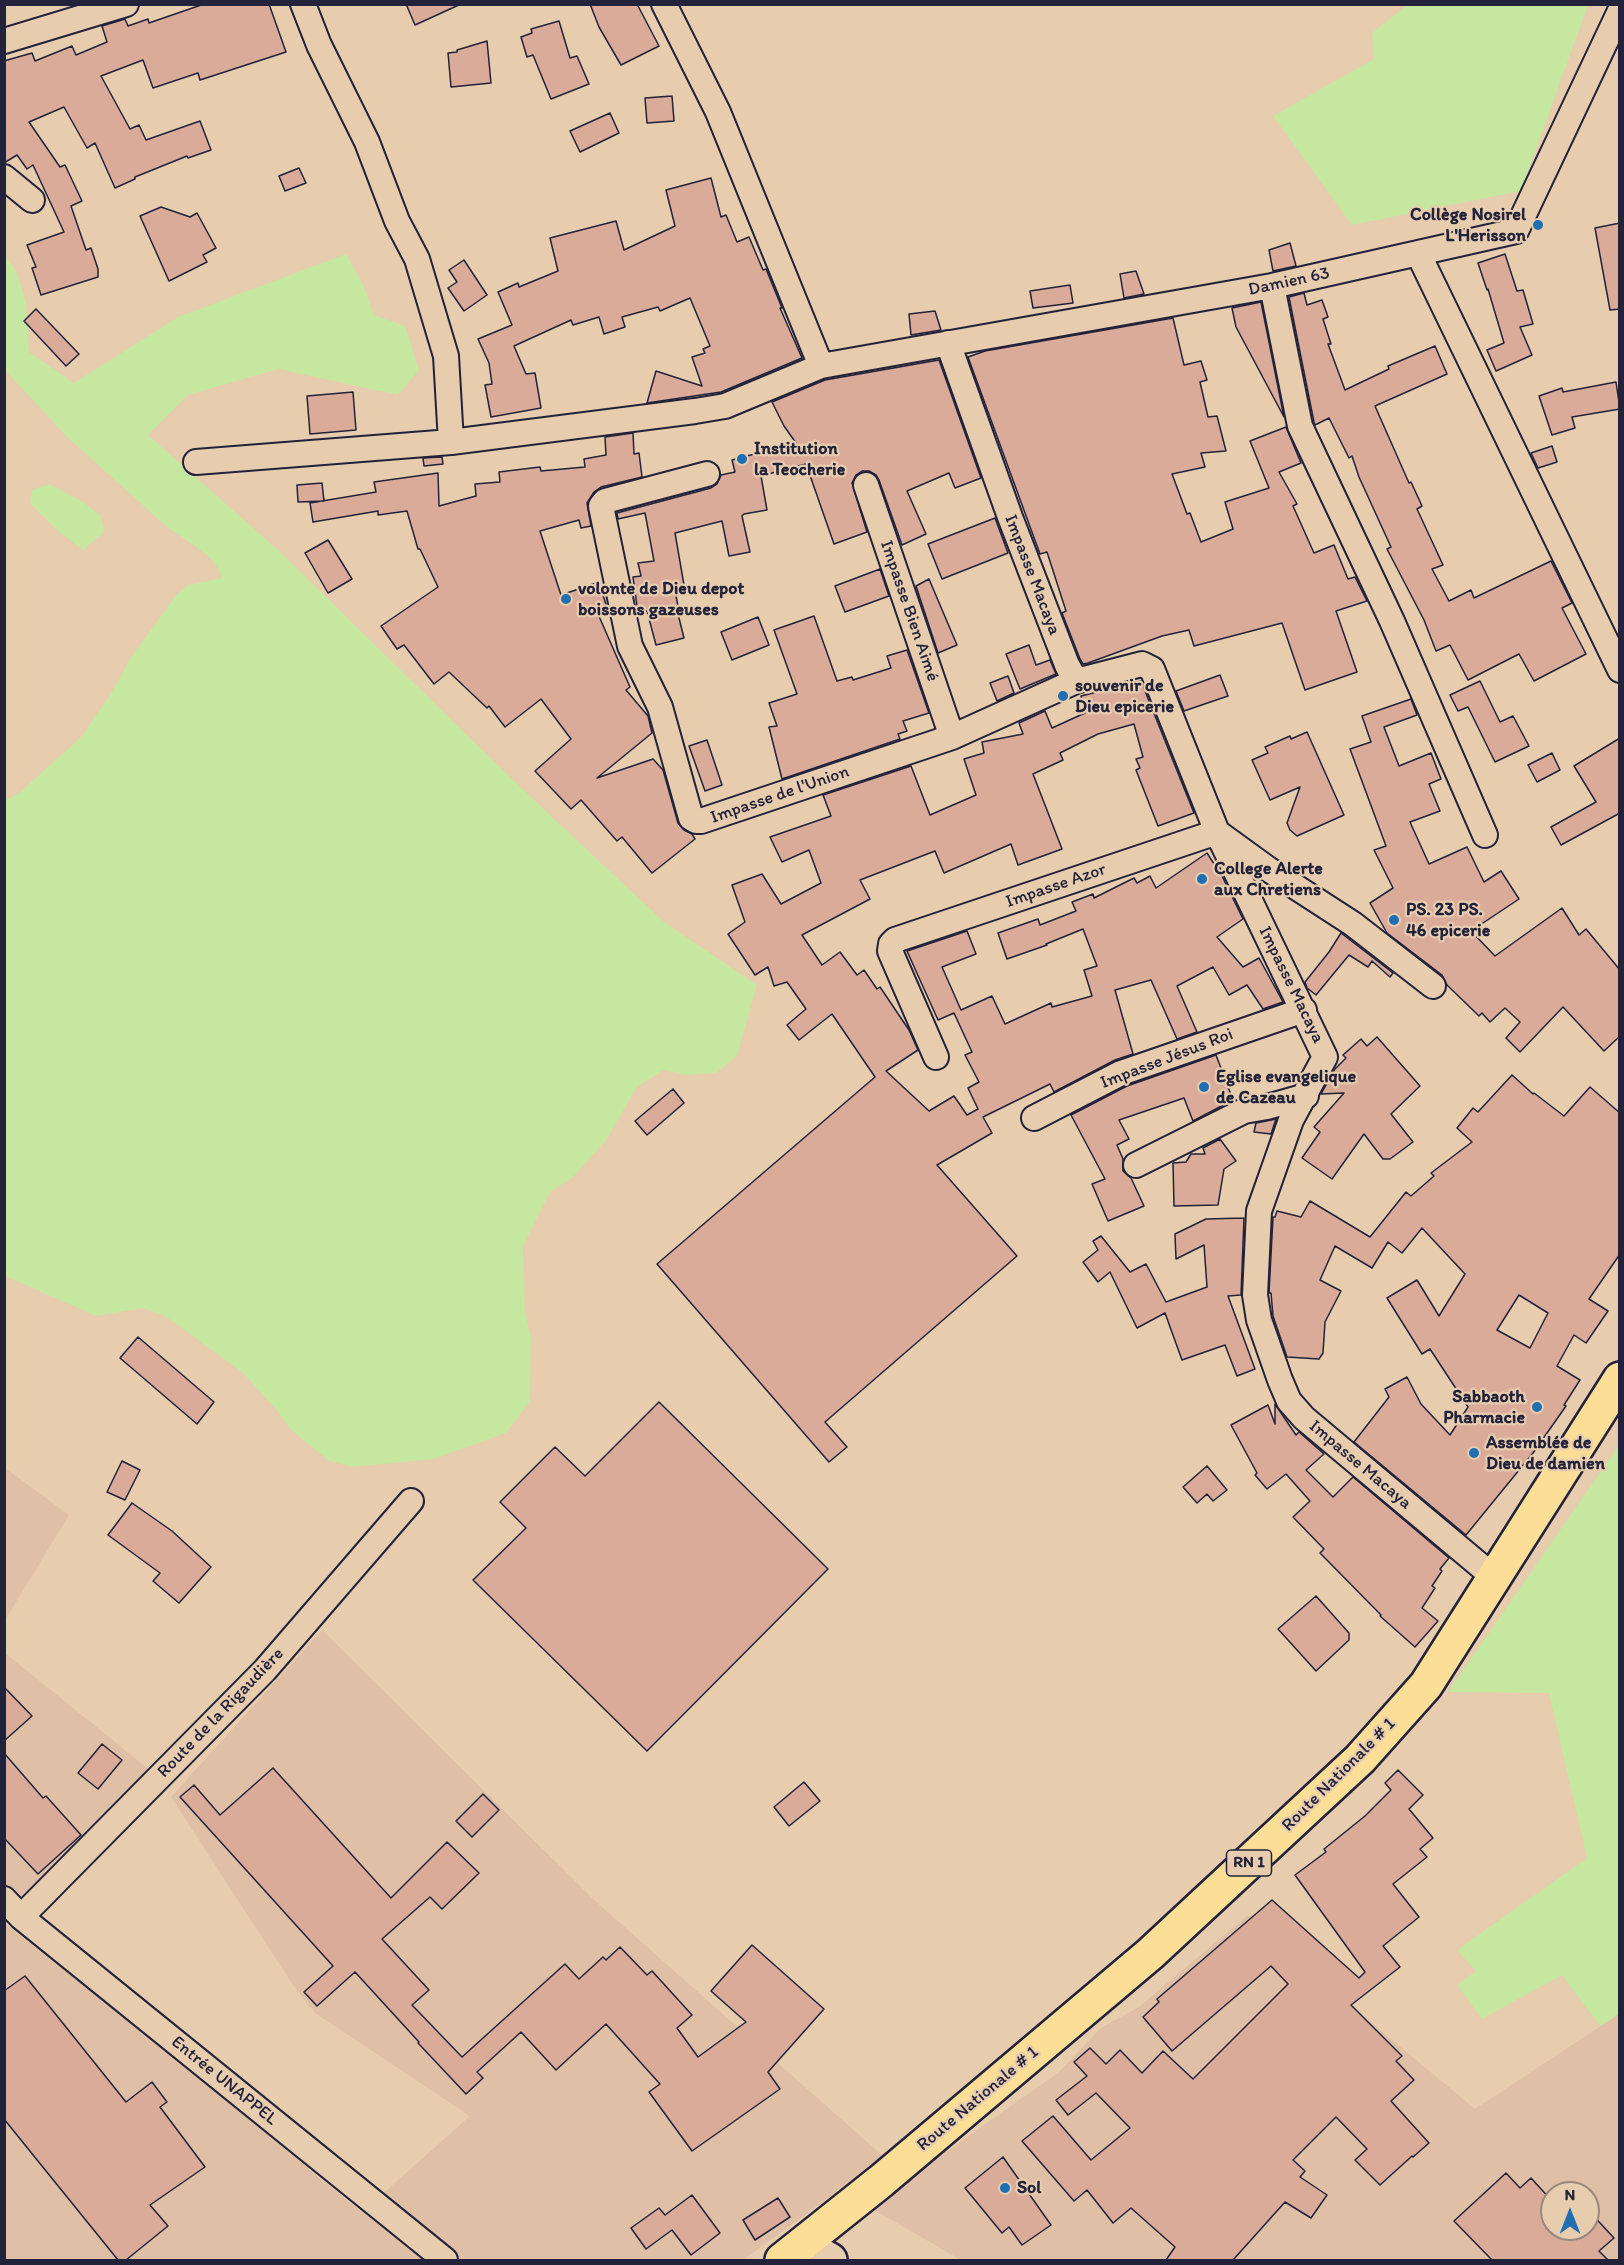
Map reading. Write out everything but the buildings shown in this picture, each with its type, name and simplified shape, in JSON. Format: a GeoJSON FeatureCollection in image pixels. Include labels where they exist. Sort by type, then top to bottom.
{"type":"FeatureCollection","features":[{"type":"Feature","properties":{"kind":"main road","name":"Route Nationale # 1"},"geometry":{"type":"LineString","coordinates":[[805,2255],[1150,1954],[1360,1759],[1426,1685],[1620,1379]]}},
{"type":"Feature","properties":{"kind":"street"},"geometry":{"type":"LineString","coordinates":[[4,41],[126,4]]}},
{"type":"Feature","properties":{"kind":"street"},"geometry":{"type":"LineString","coordinates":[[303,4],[319,45],[367,142],[397,221],[417,259],[447,356],[451,442]]}},
{"type":"Feature","properties":{"kind":"street"},"geometry":{"type":"LineString","coordinates":[[664,4],[718,112],[821,366]]}},
{"type":"Feature","properties":{"kind":"street","name":"Damien 63"},"geometry":{"type":"LineString","coordinates":[[196,462],[451,442],[725,406],[821,366],[1272,286],[1516,231],[1620,11]]}},
{"type":"Feature","properties":{"kind":"street"},"geometry":{"type":"LineString","coordinates":[[4,177],[32,200]]}},
{"type":"Feature","properties":{"kind":"street"},"geometry":{"type":"LineString","coordinates":[[1418,253],[1620,670]]}},
{"type":"Feature","properties":{"kind":"street"},"geometry":{"type":"LineString","coordinates":[[1272,286],[1300,426],[1384,602],[1485,835]]}},
{"type":"Feature","properties":{"kind":"street","name":"Impasse Macaya"},"geometry":{"type":"LineString","coordinates":[[948,343],[1010,517],[1067,665],[1076,681],[1142,664],[1152,669],[1217,832],[1325,1057],[1306,1096],[1291,1120],[1259,1211],[1255,1295],[1259,1320],[1289,1401],[1304,1418],[1494,1578]]}},
{"type":"Feature","properties":{"kind":"street","name":"Impasse de l'Union"},"geometry":{"type":"LineString","coordinates":[[707,474],[605,501],[601,506],[630,646],[660,707],[691,818],[696,821],[702,821],[952,737],[1076,681]]}},
{"type":"Feature","properties":{"kind":"street","name":"Impasse Bien Aimé"},"geometry":{"type":"LineString","coordinates":[[866,484],[952,737]]}},
{"type":"Feature","properties":{"kind":"street"},"geometry":{"type":"LineString","coordinates":[[1217,832],[1268,869],[1353,924],[1432,986]]}},
{"type":"Feature","properties":{"kind":"street","name":"Impasse Azor"},"geometry":{"type":"LineString","coordinates":[[936,1057],[890,951],[891,944],[895,940],[1217,832]]}},
{"type":"Feature","properties":{"kind":"street","name":"Impasse Jésus Roi"},"geometry":{"type":"LineString","coordinates":[[1034,1118],[1121,1073],[1304,1010]]}},
{"type":"Feature","properties":{"kind":"street"},"geometry":{"type":"LineString","coordinates":[[1136,1165],[1244,1111],[1306,1096]]}},
{"type":"Feature","properties":{"kind":"street","name":"Route de la Rigaudière"},"geometry":{"type":"LineString","coordinates":[[21,1917],[265,1670],[411,1501]]}},
{"type":"Feature","properties":{"kind":"street","name":"Entrée UNAPPEL"},"geometry":{"type":"LineString","coordinates":[[4,1899],[21,1917],[445,2260]]}},
{"type":"Feature","properties":{"kind":"shaded area"},"geometry":{"type":"Polygon","coordinates":[[[5,1468],[69,1515],[5,1620],[5,1468]]]}},
{"type":"Feature","properties":{"kind":"shaded area"},"geometry":{"type":"Polygon","coordinates":[[[322,1630],[594,1900],[884,2157],[743,2260],[5,2260],[4,1923],[147,2035],[355,2207],[387,2190],[470,2116],[315,2013],[293,1985],[171,1797],[322,1630]]]}},
{"type":"Feature","properties":{"kind":"shaded area"},"geometry":{"type":"Polygon","coordinates":[[[5,1653],[152,1772],[5,1920],[5,1653]]]}},
{"type":"Feature","properties":{"kind":"shaded area"},"geometry":{"type":"Polygon","coordinates":[[[1248,1915],[1368,2020],[1475,2109],[1619,2014],[1619,2260],[961,2260],[871,2208],[1058,2073],[1101,2028],[1139,2007],[1248,1915]]]}},
{"type":"Feature","properties":{"kind":"green space"},"geometry":{"type":"Polygon","coordinates":[[[1409,4],[1588,5],[1521,191],[1352,225],[1273,116],[1374,59],[1372,33],[1409,4]]]}},
{"type":"Feature","properties":{"kind":"green space"},"geometry":{"type":"Polygon","coordinates":[[[346,254],[363,284],[374,315],[405,326],[419,370],[398,395],[278,369],[188,395],[148,435],[278,550],[516,783],[664,922],[757,985],[737,1056],[716,1073],[686,1075],[663,1070],[636,1088],[607,1139],[572,1178],[550,1192],[523,1246],[525,1312],[531,1337],[530,1401],[506,1433],[434,1459],[353,1467],[329,1461],[290,1429],[275,1408],[242,1372],[165,1316],[143,1308],[96,1316],[5,1276],[5,800],[19,793],[82,736],[112,692],[129,660],[177,594],[188,585],[222,578],[217,566],[206,554],[167,527],[66,436],[5,370],[5,256],[17,272],[26,302],[29,352],[74,383],[178,317],[346,254]]]}},
{"type":"Feature","properties":{"kind":"green space"},"geometry":{"type":"Polygon","coordinates":[[[50,484],[83,502],[100,515],[105,531],[83,550],[57,530],[30,503],[32,490],[50,484]]]}},
{"type":"Feature","properties":{"kind":"green space"},"geometry":{"type":"Polygon","coordinates":[[[1619,1445],[1619,2014],[1600,2026],[1562,1975],[1482,2019],[1457,1985],[1476,1971],[1457,1950],[1587,1858],[1549,1693],[1448,1692],[1619,1445]]]}},
{"type":"Feature","properties":{"kind":"place","name":"Collège Nosirel L'Herisson"},"geometry":{"type":"Point","coordinates":[1538,225]}},
{"type":"Feature","properties":{"kind":"place","name":"Institution la Teocherie"},"geometry":{"type":"Point","coordinates":[742,459]}},
{"type":"Feature","properties":{"kind":"place","name":"volonte de Dieu depot boissons gazeuses"},"geometry":{"type":"Point","coordinates":[566,599]}},
{"type":"Feature","properties":{"kind":"place","name":"souvenir de Dieu epicerie"},"geometry":{"type":"Point","coordinates":[1063,696]}},
{"type":"Feature","properties":{"kind":"place","name":"College Alerte aux Chretiens"},"geometry":{"type":"Point","coordinates":[1202,879]}},
{"type":"Feature","properties":{"kind":"place","name":"PS. 23 PS. 46 epicerie"},"geometry":{"type":"Point","coordinates":[1394,920]}},
{"type":"Feature","properties":{"kind":"place","name":"Eglise evangelique de Cazeau"},"geometry":{"type":"Point","coordinates":[1204,1087]}},
{"type":"Feature","properties":{"kind":"place","name":"Sabbaoth Pharmacie"},"geometry":{"type":"Point","coordinates":[1537,1407]}},
{"type":"Feature","properties":{"kind":"place","name":"Assemblée de Dieu de damien"},"geometry":{"type":"Point","coordinates":[1474,1453]}},
{"type":"Feature","properties":{"kind":"place","name":"Sol"},"geometry":{"type":"Point","coordinates":[1005,2188]}}]}
